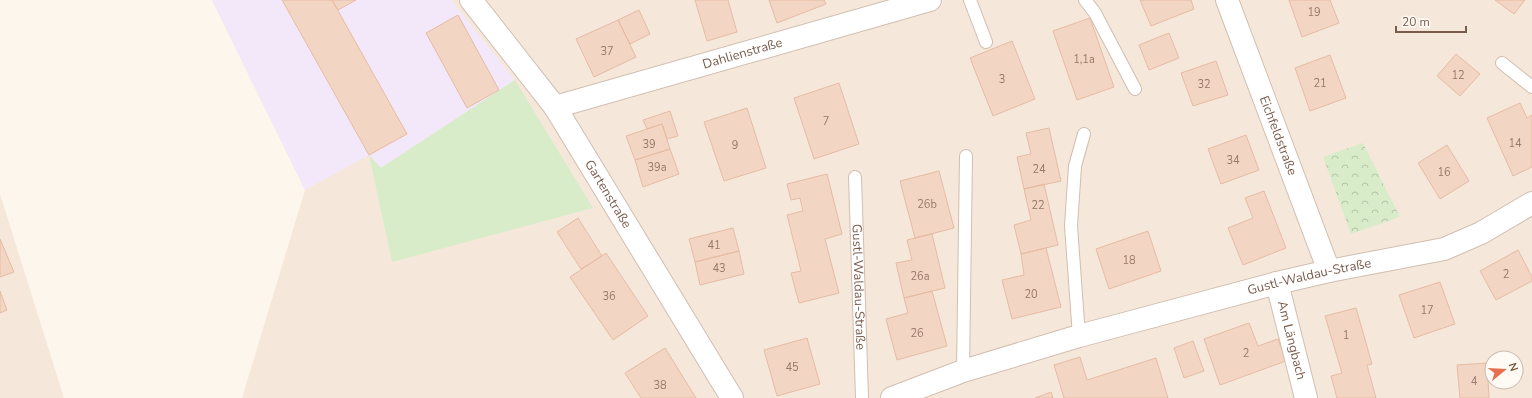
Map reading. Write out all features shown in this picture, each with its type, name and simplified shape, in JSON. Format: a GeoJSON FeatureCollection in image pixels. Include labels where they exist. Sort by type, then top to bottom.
{"type":"FeatureCollection","features":[{"type":"Feature","properties":{"kind":"street","name":"Gartenstraße"},"geometry":{"type":"LineString","coordinates":[[471,0],[555,107],[732,398]]}},
{"type":"Feature","properties":{"kind":"street","name":"Dahlienstraße"},"geometry":{"type":"LineString","coordinates":[[555,107],[930,0]]}},
{"type":"Feature","properties":{"kind":"street","name":"Eichfeldstraße"},"geometry":{"type":"LineString","coordinates":[[1227,0],[1328,271]]}},
{"type":"Feature","properties":{"kind":"street","name":"Gustl-Waldau-Straße"},"geometry":{"type":"LineString","coordinates":[[892,398],[963,372],[1079,336],[1277,283],[1328,271],[1444,249],[1481,234],[1532,203]]}},
{"type":"Feature","properties":{"kind":"street","name":"Am Längbach"},"geometry":{"type":"LineString","coordinates":[[1277,283],[1306,398]]}},
{"type":"Feature","properties":{"kind":"lane"},"geometry":{"type":"LineString","coordinates":[[970,0],[986,42]]}},
{"type":"Feature","properties":{"kind":"lane"},"geometry":{"type":"LineString","coordinates":[[1084,0],[1095,13],[1135,89]]}},
{"type":"Feature","properties":{"kind":"lane"},"geometry":{"type":"LineString","coordinates":[[1502,63],[1532,87]]}},
{"type":"Feature","properties":{"kind":"lane"},"geometry":{"type":"LineString","coordinates":[[1079,336],[1071,226],[1076,166],[1084,134]]}},
{"type":"Feature","properties":{"kind":"lane"},"geometry":{"type":"LineString","coordinates":[[963,372],[966,156]]}},
{"type":"Feature","properties":{"kind":"lane","name":"Gustl-Waldau-Straße"},"geometry":{"type":"LineString","coordinates":[[855,177],[862,398]]}},
{"type":"Feature","properties":{"kind":"shaded area"},"geometry":{"type":"Polygon","coordinates":[[[212,0],[1532,0],[1532,398],[242,398],[305,190],[212,0]]]}},
{"type":"Feature","properties":{"kind":"shaded area"},"geometry":{"type":"Polygon","coordinates":[[[212,0],[451,0],[515,80],[381,168],[369,155],[305,190],[212,0]]]}},
{"type":"Feature","properties":{"kind":"shaded area"},"geometry":{"type":"Polygon","coordinates":[[[0,194],[64,398],[0,398],[0,194]]]}},
{"type":"Feature","properties":{"kind":"green space"},"geometry":{"type":"Polygon","coordinates":[[[515,80],[593,208],[392,262],[369,155],[381,168],[515,80]]]}},
{"type":"Feature","properties":{"kind":"green space"},"geometry":{"type":"Polygon","coordinates":[[[1363,143],[1400,217],[1351,234],[1323,157],[1363,143]]]}},
{"type":"Feature","properties":{"kind":"building"},"geometry":{"type":"Polygon","coordinates":[[[282,0],[332,0],[407,134],[369,155],[282,0]]]}},
{"type":"Feature","properties":{"kind":"building"},"geometry":{"type":"Polygon","coordinates":[[[332,0],[356,0],[338,10],[332,0]]]}},
{"type":"Feature","properties":{"kind":"building"},"geometry":{"type":"Polygon","coordinates":[[[695,0],[728,0],[737,32],[707,41],[695,0]]]}},
{"type":"Feature","properties":{"kind":"building"},"geometry":{"type":"Polygon","coordinates":[[[769,0],[824,0],[826,4],[777,23],[769,0]]]}},
{"type":"Feature","properties":{"kind":"building"},"geometry":{"type":"Polygon","coordinates":[[[1140,0],[1191,0],[1194,9],[1151,26],[1140,0]]]}},
{"type":"Feature","properties":{"kind":"building"},"geometry":{"type":"Polygon","coordinates":[[[1289,0],[1330,0],[1339,23],[1302,37],[1289,0]]]}},
{"type":"Feature","properties":{"kind":"building"},"geometry":{"type":"Polygon","coordinates":[[[1495,0],[1525,0],[1514,14],[1495,0]]]}},
{"type":"Feature","properties":{"kind":"building"},"geometry":{"type":"Polygon","coordinates":[[[639,10],[650,34],[630,44],[618,20],[639,10]]]}},
{"type":"Feature","properties":{"kind":"building"},"geometry":{"type":"Polygon","coordinates":[[[458,15],[499,90],[467,108],[426,33],[458,15]]]}},
{"type":"Feature","properties":{"kind":"building"},"geometry":{"type":"Polygon","coordinates":[[[1090,18],[1114,87],[1077,100],[1053,31],[1090,18]]]}},
{"type":"Feature","properties":{"kind":"building"},"geometry":{"type":"Polygon","coordinates":[[[618,20],[636,57],[594,77],[576,39],[618,20]]]}},
{"type":"Feature","properties":{"kind":"building"},"geometry":{"type":"Polygon","coordinates":[[[1169,33],[1179,58],[1149,70],[1139,45],[1169,33]]]}},
{"type":"Feature","properties":{"kind":"building"},"geometry":{"type":"Polygon","coordinates":[[[1012,41],[1035,99],[993,116],[970,58],[1012,41]]]}},
{"type":"Feature","properties":{"kind":"building"},"geometry":{"type":"Polygon","coordinates":[[[1456,54],[1480,74],[1460,96],[1437,76],[1456,54]]]}},
{"type":"Feature","properties":{"kind":"building"},"geometry":{"type":"Polygon","coordinates":[[[1330,55],[1346,98],[1310,111],[1295,68],[1330,55]]]}},
{"type":"Feature","properties":{"kind":"building"},"geometry":{"type":"Polygon","coordinates":[[[1216,61],[1228,95],[1193,106],[1181,73],[1216,61]]]}},
{"type":"Feature","properties":{"kind":"building"},"geometry":{"type":"Polygon","coordinates":[[[839,83],[859,144],[814,159],[794,98],[839,83]]]}},
{"type":"Feature","properties":{"kind":"building"},"geometry":{"type":"Polygon","coordinates":[[[1520,103],[1527,118],[1532,115],[1532,167],[1513,176],[1487,118],[1520,103]]]}},
{"type":"Feature","properties":{"kind":"building"},"geometry":{"type":"Polygon","coordinates":[[[747,108],[766,168],[724,181],[704,122],[747,108]]]}},
{"type":"Feature","properties":{"kind":"building"},"geometry":{"type":"Polygon","coordinates":[[[670,111],[678,136],[667,139],[662,124],[647,129],[643,120],[670,111]]]}},
{"type":"Feature","properties":{"kind":"building"},"geometry":{"type":"Polygon","coordinates":[[[662,124],[670,149],[635,160],[626,136],[662,124]]]}},
{"type":"Feature","properties":{"kind":"building"},"geometry":{"type":"Polygon","coordinates":[[[1049,128],[1061,181],[1024,189],[1017,157],[1031,154],[1026,133],[1049,128]]]}},
{"type":"Feature","properties":{"kind":"building"},"geometry":{"type":"Polygon","coordinates":[[[1246,135],[1259,170],[1221,184],[1208,149],[1246,135]]]}},
{"type":"Feature","properties":{"kind":"building"},"geometry":{"type":"Polygon","coordinates":[[[1447,145],[1469,181],[1440,199],[1418,163],[1447,145]]]}},
{"type":"Feature","properties":{"kind":"building"},"geometry":{"type":"Polygon","coordinates":[[[670,149],[679,174],[643,187],[635,160],[670,149]]]}},
{"type":"Feature","properties":{"kind":"building"},"geometry":{"type":"Polygon","coordinates":[[[939,171],[954,228],[915,238],[900,181],[939,171]]]}},
{"type":"Feature","properties":{"kind":"building"},"geometry":{"type":"Polygon","coordinates":[[[827,174],[842,234],[825,239],[839,293],[799,303],[791,273],[801,271],[787,215],[803,211],[800,198],[791,200],[787,184],[827,174]]]}},
{"type":"Feature","properties":{"kind":"building"},"geometry":{"type":"Polygon","coordinates":[[[1044,184],[1058,245],[1021,254],[1014,225],[1031,220],[1024,189],[1044,184]]]}},
{"type":"Feature","properties":{"kind":"building"},"geometry":{"type":"Polygon","coordinates":[[[1264,191],[1286,248],[1243,265],[1228,228],[1253,218],[1245,198],[1264,191]]]}},
{"type":"Feature","properties":{"kind":"building"},"geometry":{"type":"Polygon","coordinates":[[[578,218],[602,256],[581,269],[557,232],[578,218]]]}},
{"type":"Feature","properties":{"kind":"building"},"geometry":{"type":"Polygon","coordinates":[[[733,228],[739,251],[695,262],[689,239],[733,228]]]}},
{"type":"Feature","properties":{"kind":"building"},"geometry":{"type":"Polygon","coordinates":[[[1148,231],[1161,271],[1109,289],[1096,249],[1148,231]]]}},
{"type":"Feature","properties":{"kind":"building"},"geometry":{"type":"Polygon","coordinates":[[[932,234],[945,288],[904,298],[896,263],[912,260],[907,240],[932,234]]]}},
{"type":"Feature","properties":{"kind":"building"},"geometry":{"type":"Polygon","coordinates":[[[0,239],[14,272],[0,277],[0,239]]]}},
{"type":"Feature","properties":{"kind":"building"},"geometry":{"type":"Polygon","coordinates":[[[1046,248],[1061,307],[1012,319],[1002,280],[1024,275],[1021,254],[1046,248]]]}},
{"type":"Feature","properties":{"kind":"building"},"geometry":{"type":"Polygon","coordinates":[[[1518,250],[1532,277],[1532,281],[1496,300],[1480,271],[1518,250]]]}},
{"type":"Feature","properties":{"kind":"building"},"geometry":{"type":"Polygon","coordinates":[[[739,251],[744,274],[700,285],[695,262],[739,251]]]}},
{"type":"Feature","properties":{"kind":"building"},"geometry":{"type":"Polygon","coordinates":[[[606,253],[648,316],[613,340],[570,277],[606,253]]]}},
{"type":"Feature","properties":{"kind":"building"},"geometry":{"type":"Polygon","coordinates":[[[1440,282],[1455,324],[1414,338],[1399,295],[1440,282]]]}},
{"type":"Feature","properties":{"kind":"building"},"geometry":{"type":"Polygon","coordinates":[[[0,291],[7,310],[0,313],[0,291]]]}},
{"type":"Feature","properties":{"kind":"building"},"geometry":{"type":"Polygon","coordinates":[[[932,291],[947,346],[897,360],[886,319],[908,313],[904,298],[932,291]]]}},
{"type":"Feature","properties":{"kind":"building"},"geometry":{"type":"Polygon","coordinates":[[[1356,308],[1372,364],[1367,365],[1376,398],[1337,398],[1331,376],[1342,373],[1325,316],[1356,308]]]}},
{"type":"Feature","properties":{"kind":"building"},"geometry":{"type":"Polygon","coordinates":[[[1249,323],[1258,346],[1278,339],[1286,361],[1220,385],[1204,339],[1249,323]]]}},
{"type":"Feature","properties":{"kind":"building"},"geometry":{"type":"Polygon","coordinates":[[[807,338],[820,384],[777,396],[764,350],[807,338]]]}},
{"type":"Feature","properties":{"kind":"building"},"geometry":{"type":"Polygon","coordinates":[[[1193,341],[1204,371],[1184,378],[1174,348],[1193,341]]]}},
{"type":"Feature","properties":{"kind":"building"},"geometry":{"type":"Polygon","coordinates":[[[665,348],[696,398],[641,398],[625,373],[665,348]]]}},
{"type":"Feature","properties":{"kind":"building"},"geometry":{"type":"Polygon","coordinates":[[[1080,357],[1087,380],[1156,358],[1168,398],[1064,398],[1054,365],[1080,357]]]}},
{"type":"Feature","properties":{"kind":"building"},"geometry":{"type":"Polygon","coordinates":[[[1484,363],[1484,390],[1489,390],[1489,398],[1460,398],[1457,365],[1484,363]]]}},
{"type":"Feature","properties":{"kind":"building"},"geometry":{"type":"Polygon","coordinates":[[[1051,392],[1053,398],[1035,398],[1051,392]]]}}]}
